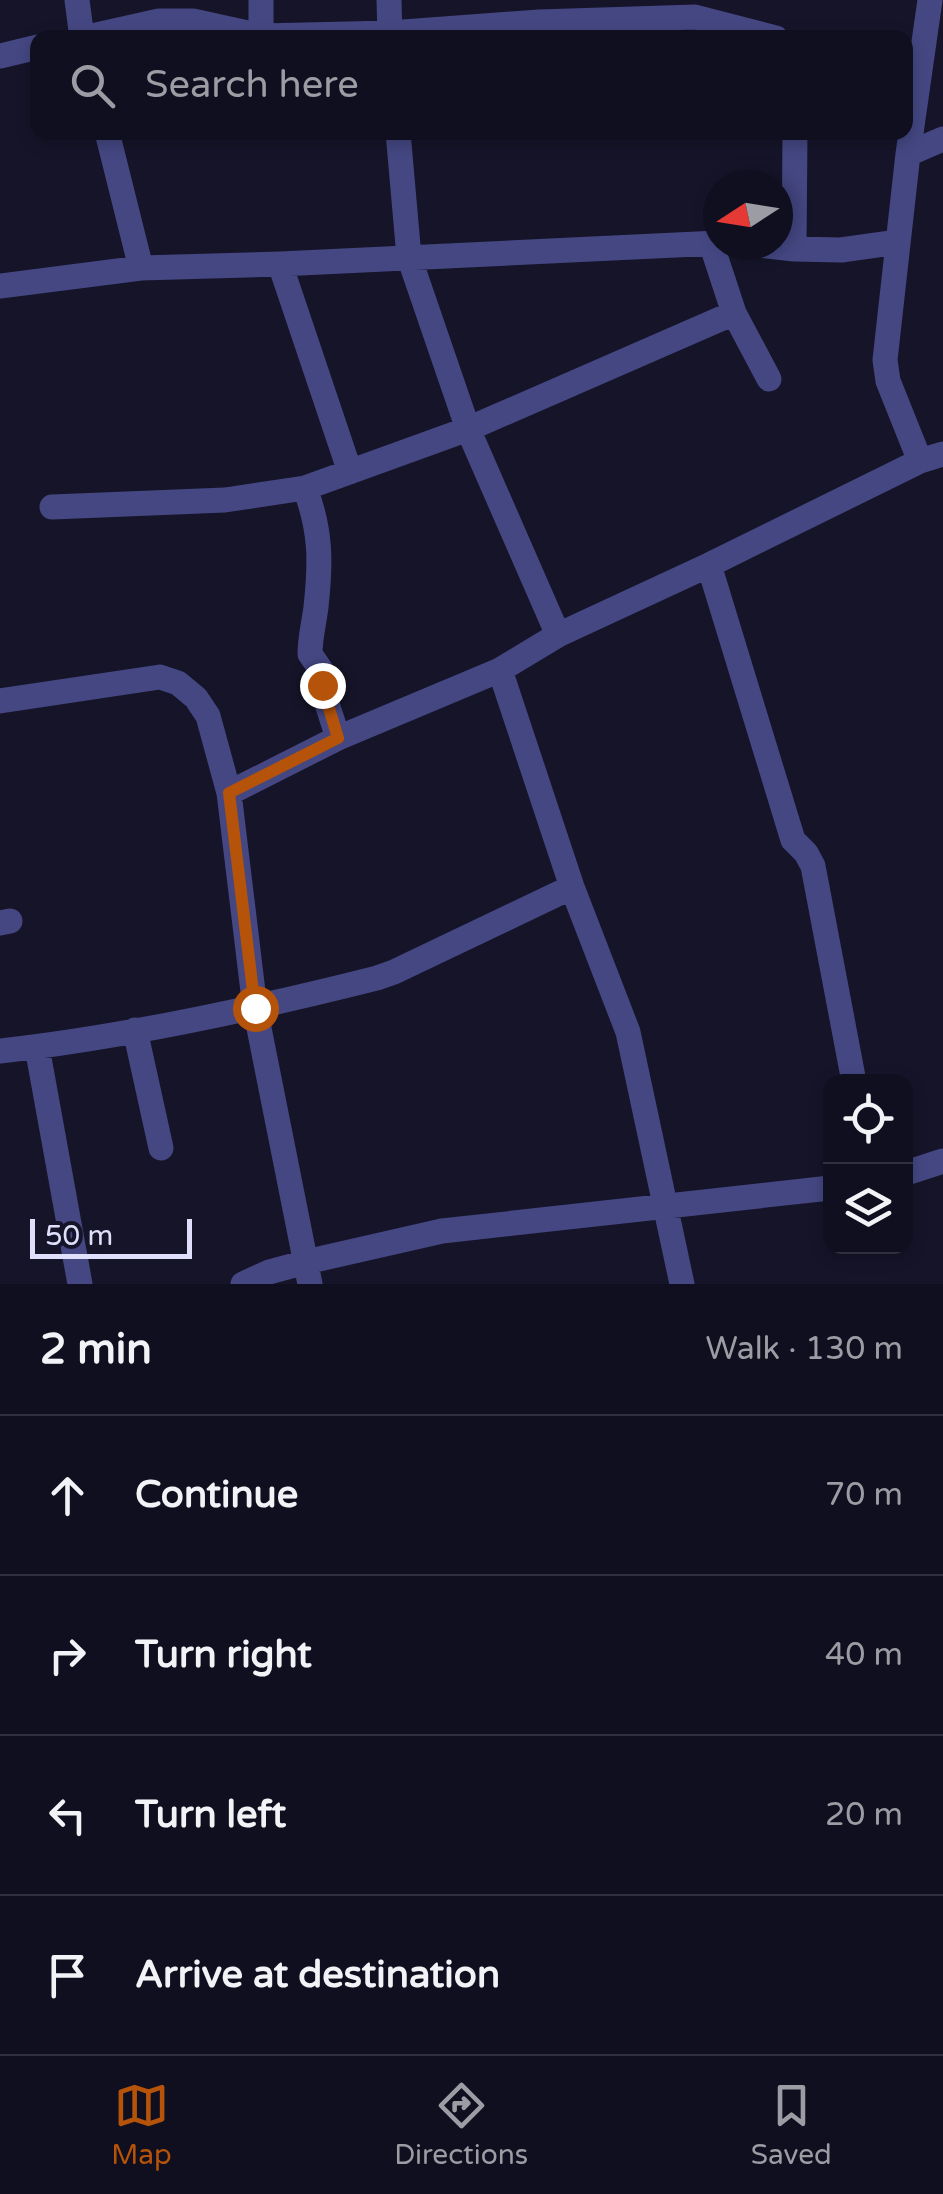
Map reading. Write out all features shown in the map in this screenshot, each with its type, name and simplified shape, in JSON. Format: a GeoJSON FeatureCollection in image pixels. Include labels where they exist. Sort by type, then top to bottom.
{"type":"FeatureCollection","features":[{"type":"Feature","properties":{"kind":"street"},"geometry":{"type":"LineString","coordinates":[[77,0],[81,30]]}},
{"type":"Feature","properties":{"kind":"street"},"geometry":{"type":"LineString","coordinates":[[261,30],[262,0]]}},
{"type":"Feature","properties":{"kind":"street"},"geometry":{"type":"LineString","coordinates":[[389,0],[390,30]]}},
{"type":"Feature","properties":{"kind":"street"},"geometry":{"type":"LineString","coordinates":[[913,60],[930,0]]}},
{"type":"Feature","properties":{"kind":"street"},"geometry":{"type":"LineString","coordinates":[[421,30],[538,11],[697,8],[755,30]]}},
{"type":"Feature","properties":{"kind":"street"},"geometry":{"type":"LineString","coordinates":[[118,30],[159,21],[193,21],[234,30]]}},
{"type":"Feature","properties":{"kind":"street"},"geometry":{"type":"LineString","coordinates":[[0,56],[30,50]]}},
{"type":"Feature","properties":{"kind":"street"},"geometry":{"type":"LineString","coordinates":[[108,140],[141,268]]}},
{"type":"Feature","properties":{"kind":"street"},"geometry":{"type":"LineString","coordinates":[[399,140],[409,257],[468,429],[558,635]]}},
{"type":"Feature","properties":{"kind":"street"},"geometry":{"type":"LineString","coordinates":[[795,140],[794,250],[841,250],[898,242]]}},
{"type":"Feature","properties":{"kind":"street"},"geometry":{"type":"LineString","coordinates":[[229,793],[338,738],[500,670],[558,635],[932,458],[888,381],[885,360],[909,140]]}},
{"type":"Feature","properties":{"kind":"street"},"geometry":{"type":"LineString","coordinates":[[908,154],[943,140]]}},
{"type":"Feature","properties":{"kind":"street"},"geometry":{"type":"LineString","coordinates":[[0,286],[141,268],[703,244]]}},
{"type":"Feature","properties":{"kind":"street"},"geometry":{"type":"LineString","coordinates":[[719,260],[734,313],[770,380]]}},
{"type":"Feature","properties":{"kind":"street"},"geometry":{"type":"LineString","coordinates":[[280,264],[350,472]]}},
{"type":"Feature","properties":{"kind":"street"},"geometry":{"type":"LineString","coordinates":[[52,507],[225,500],[306,488],[468,429],[734,313]]}},
{"type":"Feature","properties":{"kind":"street"},"geometry":{"type":"LineString","coordinates":[[306,488],[319,536],[310,654],[321,670],[338,738]]}},
{"type":"Feature","properties":{"kind":"street"},"geometry":{"type":"LineString","coordinates":[[708,565],[793,840],[813,866],[852,1074]]}},
{"type":"Feature","properties":{"kind":"street"},"geometry":{"type":"LineString","coordinates":[[500,670],[572,887],[628,1032],[682,1284]]}},
{"type":"Feature","properties":{"kind":"street"},"geometry":{"type":"LineString","coordinates":[[0,701],[160,676],[178,683],[196,698],[208,716],[229,793],[255,1008],[308,1273]]}},
{"type":"Feature","properties":{"kind":"street"},"geometry":{"type":"LineString","coordinates":[[0,1051],[255,1008],[394,972],[572,887]]}},
{"type":"Feature","properties":{"kind":"street"},"geometry":{"type":"LineString","coordinates":[[135,1030],[161,1148]]}},
{"type":"Feature","properties":{"kind":"street"},"geometry":{"type":"LineString","coordinates":[[37,1047],[80,1284]]}},
{"type":"Feature","properties":{"kind":"street"},"geometry":{"type":"LineString","coordinates":[[913,1170],[943,1161]]}},
{"type":"Feature","properties":{"kind":"street"},"geometry":{"type":"LineString","coordinates":[[243,1284],[269,1272],[308,1273],[442,1231],[823,1189]]}},
{"type":"Feature","properties":{"kind":"route"},"geometry":{"type":"LineString","coordinates":[[255,1008],[229,793],[338,738],[322,685]]}}]}
